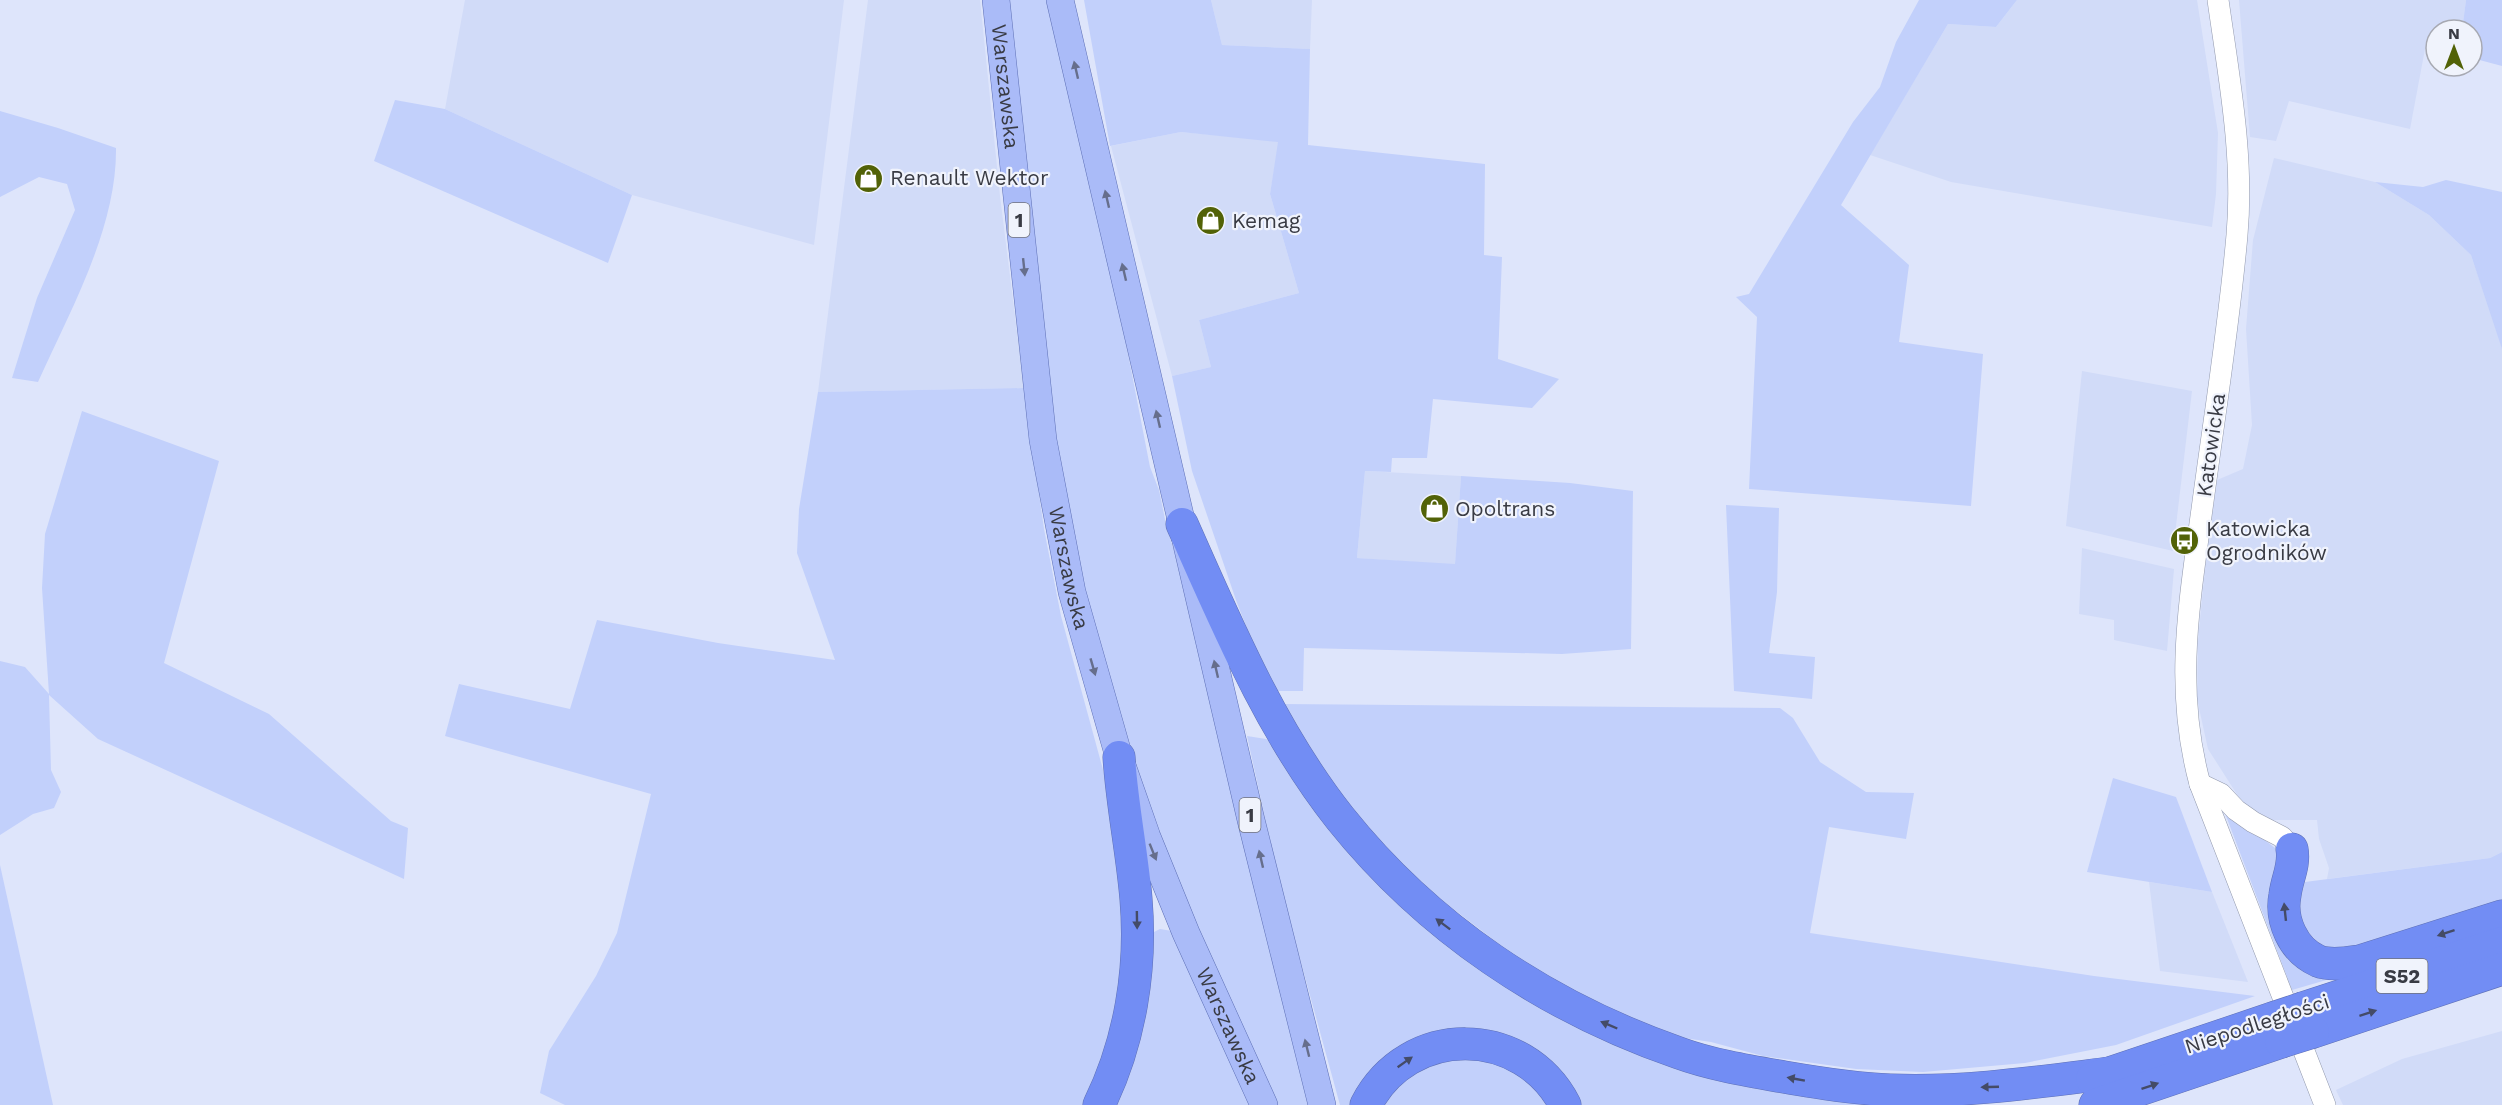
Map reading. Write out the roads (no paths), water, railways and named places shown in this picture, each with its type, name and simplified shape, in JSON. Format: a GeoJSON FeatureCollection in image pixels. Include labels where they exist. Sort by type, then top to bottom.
{"type":"FeatureCollection","features":[{"type":"Feature","properties":{"kind":"highway"},"geometry":{"type":"LineString","coordinates":[[1182,524],[1241,657],[1299,759],[1339,817],[1384,868],[1433,916],[1497,964],[1544,993],[1603,1023],[1681,1054],[1750,1071],[1822,1084],[1891,1090],[1990,1087],[2110,1073]]}},
{"type":"Feature","properties":{"kind":"highway"},"geometry":{"type":"LineString","coordinates":[[1099,1105],[1122,1044],[1135,983],[1136,901],[1131,852],[1121,801],[1119,757]]}},
{"type":"Feature","properties":{"kind":"highway"},"geometry":{"type":"LineString","coordinates":[[2292,849],[2293,865],[2285,894],[2283,913],[2290,932],[2301,949],[2319,961],[2339,964],[2360,961],[2502,916]]}},
{"type":"Feature","properties":{"kind":"highway","name":"Niepodległości"},"geometry":{"type":"LineString","coordinates":[[2308,1020],[2502,943]]}},
{"type":"Feature","properties":{"kind":"highway","name":"Niepodległości"},"geometry":{"type":"LineString","coordinates":[[2013,1105],[2110,1073],[2502,969]]}},
{"type":"Feature","properties":{"kind":"highway","name":"Niepodległości"},"geometry":{"type":"LineString","coordinates":[[2095,1105],[2277,1030]]}},
{"type":"Feature","properties":{"kind":"highway"},"geometry":{"type":"LineString","coordinates":[[1366,1105],[1388,1075],[1412,1057],[1438,1046],[1468,1043],[1508,1051],[1528,1062],[1546,1077],[1564,1105]]}},
{"type":"Feature","properties":{"kind":"main road","name":"Warszawska"},"geometry":{"type":"LineString","coordinates":[[996,0],[1034,359],[1051,488],[1072,592],[1119,757],[1147,837],[1186,933],[1264,1105]]}},
{"type":"Feature","properties":{"kind":"main road","name":"1"},"geometry":{"type":"LineString","coordinates":[[1060,0],[1276,926],[1322,1105]]}},
{"type":"Feature","properties":{"kind":"street","name":"Katowicka"},"geometry":{"type":"LineString","coordinates":[[2218,0],[2237,142],[2239,208],[2188,629],[2185,709],[2200,784],[2325,1105]]}},
{"type":"Feature","properties":{"kind":"street"},"geometry":{"type":"LineString","coordinates":[[2200,784],[2221,794],[2236,810],[2253,822],[2282,837],[2292,849]]}},
{"type":"Feature","properties":{"kind":"place","name":"Renault Wektor"},"geometry":{"type":"Point","coordinates":[869,178]}},
{"type":"Feature","properties":{"kind":"place","name":"Kemag"},"geometry":{"type":"Point","coordinates":[1211,221]}},
{"type":"Feature","properties":{"kind":"place","name":"Opoltrans"},"geometry":{"type":"Point","coordinates":[1434,509]}},
{"type":"Feature","properties":{"kind":"place","name":"Katowicka Ogrodników"},"geometry":{"type":"Point","coordinates":[2185,541]}}]}
